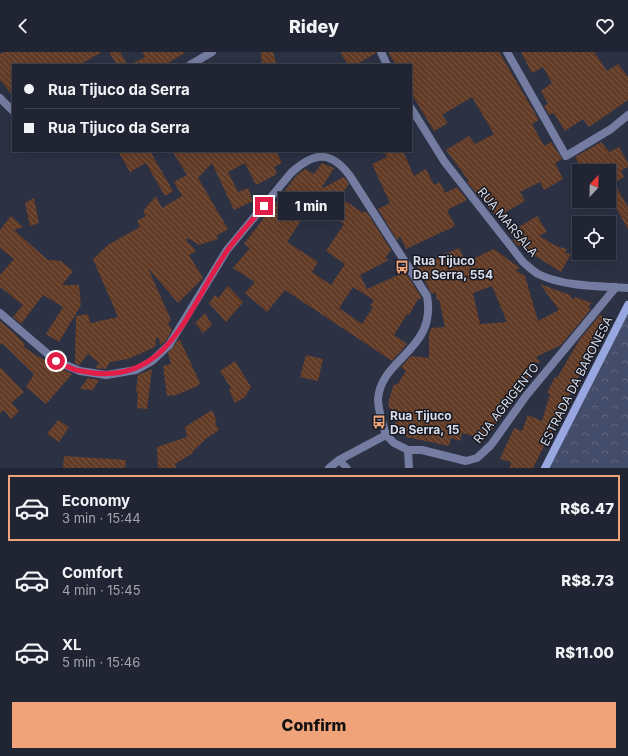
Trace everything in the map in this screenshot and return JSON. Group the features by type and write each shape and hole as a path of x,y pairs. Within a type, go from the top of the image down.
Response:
{"main road":[{"name":"ESTRADA DA BARONESA","path":"545,468 628,305"}],"street":[{"path":"192,64 212,52"},
{"path":"381,52 387,64"},
{"path":"507,52 566,156 611,129 628,115"},
{"path":"0,98 12,110"},
{"name":"RUA MARSALA","path":"412,110 444,161 523,262 538,273 555,280 574,284 628,288"},
{"path":"0,313 56,361 80,371 106,375 136,370 152,361 169,345 227,250 291,173 302,163 314,157 322,156 335,160 350,176 424,288 429,306 425,329 418,342 388,374 383,383 378,399 380,415 386,435 339,460 329,468"},
{"name":"RUA AGRIGENTO","path":"386,435 394,443 408,450 422,450 466,461 475,459 481,455 526,396 616,287"},
{"path":"408,450 409,468"}],"lane":[{"path":"339,460 347,468"}],"green space":[{"path":"628,314 628,468 549,468 626,317"}],"building":[{"path":"4,52 102,52 81,64 12,64 12,95 0,80 0,54"},
{"path":"109,52 120,52 127,64 116,64"},
{"path":"142,52 186,52 167,64 131,64 145,57"},
{"path":"261,52 273,52 277,64 262,64"},
{"path":"340,52 376,52 358,64 347,64"},
{"path":"388,52 499,52 539,120 532,124 544,146 551,142 562,159 555,163 563,179 544,190 540,182 520,192 525,201 497,217 467,182 469,181 446,150 469,136 475,144 494,134 472,97 442,115 448,123 434,131 412,95 412,64 395,64"},
{"path":"521,52 594,52 607,71 618,64 628,77 628,100 589,127 583,119 565,131 555,115 553,113 549,115 544,106 548,104 541,91 552,83 543,67 532,73"},
{"path":"601,142 609,152 619,147 628,163 628,167 621,171 624,177 616,182 616,164 579,164 575,157"},
{"path":"119,152 151,152 173,191 165,196 146,163 130,172"},
{"path":"173,152 276,152 282,163 274,167 277,174 256,185 245,163 228,172 238,192 248,188 253,201 234,210 212,163 198,178 228,229 216,236 218,239 199,245 188,238 186,240 196,251 189,255 203,278 178,303 148,268 171,320 168,323 172,330 165,342 160,345 159,338 156,338 155,347 128,359 110,362 106,369 95,368 99,363 88,354 79,365 75,363 76,316 88,314 90,323 118,317 93,259 108,245 140,227 137,221 146,216 143,211 156,196 162,208 182,196 174,182 187,175"},
{"path":"384,152 403,152 414,176 426,169 434,185 440,182 445,193 457,187 467,200 447,210 455,226 406,249 400,236 397,240 378,209 390,203 372,164 387,157"},
{"path":"322,163 334,168 321,189 344,177 349,184 340,197 363,213 364,211 368,214 391,250 385,258 389,260 360,275 367,289 405,272 422,298 418,299 409,315 407,314 394,335 407,344 392,361 285,290 267,312 245,293 255,282 233,268 250,248 244,244 296,176 305,169 314,174","holes":["310,207 326,217 328,214 344,224 326,251 345,264 331,285 312,272 318,262 287,242","353,287 374,300 370,306 373,307 362,324 339,308"]},
{"path":"616,186 628,207 628,229 616,208"},
{"path":"34,198 39,223 30,226 25,203"},
{"path":"11,216 23,227 14,230 48,260 61,261 73,271 62,285 79,285 81,305 59,342 46,334 63,307 43,295 21,324 13,317 23,305 0,287 0,275 14,259 0,248 0,230"},
{"path":"537,216 547,232 539,236 556,246 567,249 565,253 571,254 561,272 516,244 513,240 515,239 509,233"},
{"path":"459,248 466,262 494,249 520,268 515,270 525,276 538,321 559,310 540,284 570,295 573,300 575,297 592,303 588,307 591,309 561,345 536,357 541,363 530,362 528,381 485,439 462,433 460,441 451,438 449,446 406,437 407,432 398,430 394,420 396,413 391,412 388,403 394,384 397,385 406,371 401,367 411,356 429,358 429,335 431,328 445,327 439,299 437,300 435,292 432,294 417,267","holes":["492,286 507,322 480,324 473,293"]},
{"path":"228,286 243,302 226,322 209,303 215,295 218,298"},
{"path":"205,313 212,325 203,333 195,323"},
{"path":"600,315 608,319 533,468 510,468 511,462 500,459 514,428 522,431 528,415 542,421 550,394 547,393 555,377 557,378 580,339"},
{"path":"0,321 25,344 23,346 35,355 72,374 46,404 26,387 34,374 2,343 0,345"},
{"path":"178,340 180,340 200,383 198,386 176,395 167,396 163,366 171,364 168,353"},
{"path":"306,355 323,359 318,381 300,377"},
{"path":"235,361 251,387 245,397 235,403 229,390 231,388 220,371"},
{"path":"0,367 24,392 11,403 19,411 11,419 4,410 0,413"},
{"path":"152,369 147,409 137,408 138,393 136,392 138,375"},
{"path":"88,378 99,380 93,390 80,389"},
{"path":"212,410 217,422 215,423 219,430 207,438 193,451 193,453 175,464 176,468 158,468 157,447 187,437 185,427"},
{"path":"58,420 69,427 59,442 47,434"},
{"path":"64,456 126,460 125,468 63,468"}],"place":[{"name":"Rua Tijuco Da Serra, 554","path":"402,267"},
{"name":"Rua Tijuco Da Serra, 15","path":"379,422"}],"route":[{"path":"56,361 80,371 106,375 136,370 152,361 169,345 227,250 264,206"}]}
